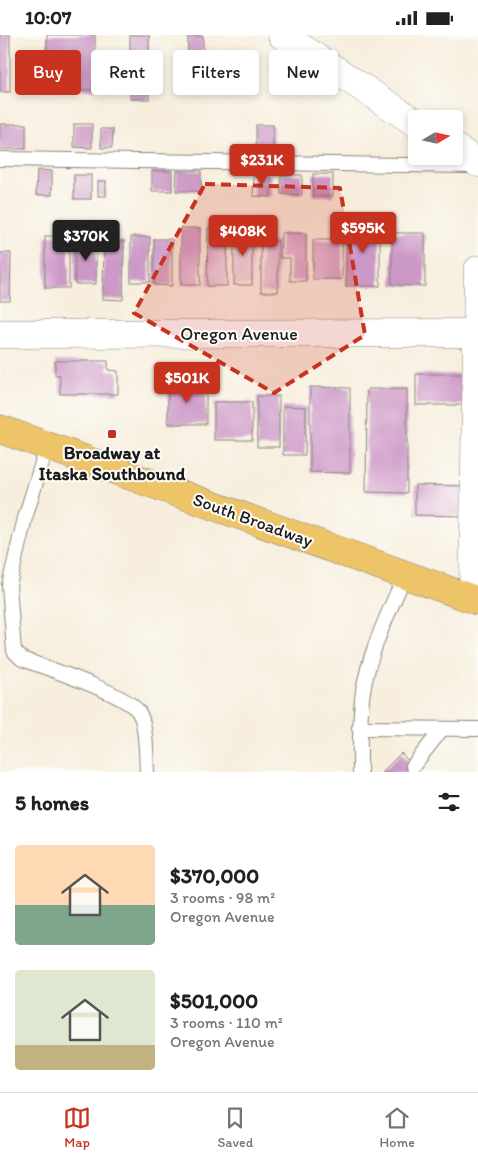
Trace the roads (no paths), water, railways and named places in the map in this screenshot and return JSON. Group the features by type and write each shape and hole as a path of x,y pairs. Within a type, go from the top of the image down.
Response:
{"main road":[{"name":"South Broadway","path":"0,429 475,600"}],"street":[{"path":"282,35 408,118"},
{"path":"463,153 478,164"},
{"path":"475,600 478,271"},
{"name":"Oregon Avenue","path":"0,334 477,333"}],"lane":[{"path":"0,159 478,164"},
{"path":"47,446 4,588 14,651 22,659 120,696 139,712 145,737 146,772"},
{"path":"360,772 359,728 363,690 378,638 405,575"},
{"path":"359,728 478,729"},
{"path":"413,766 442,729"}],"place":[{"name":"Broadway at Itaska Southbound","path":"112,434"}]}
